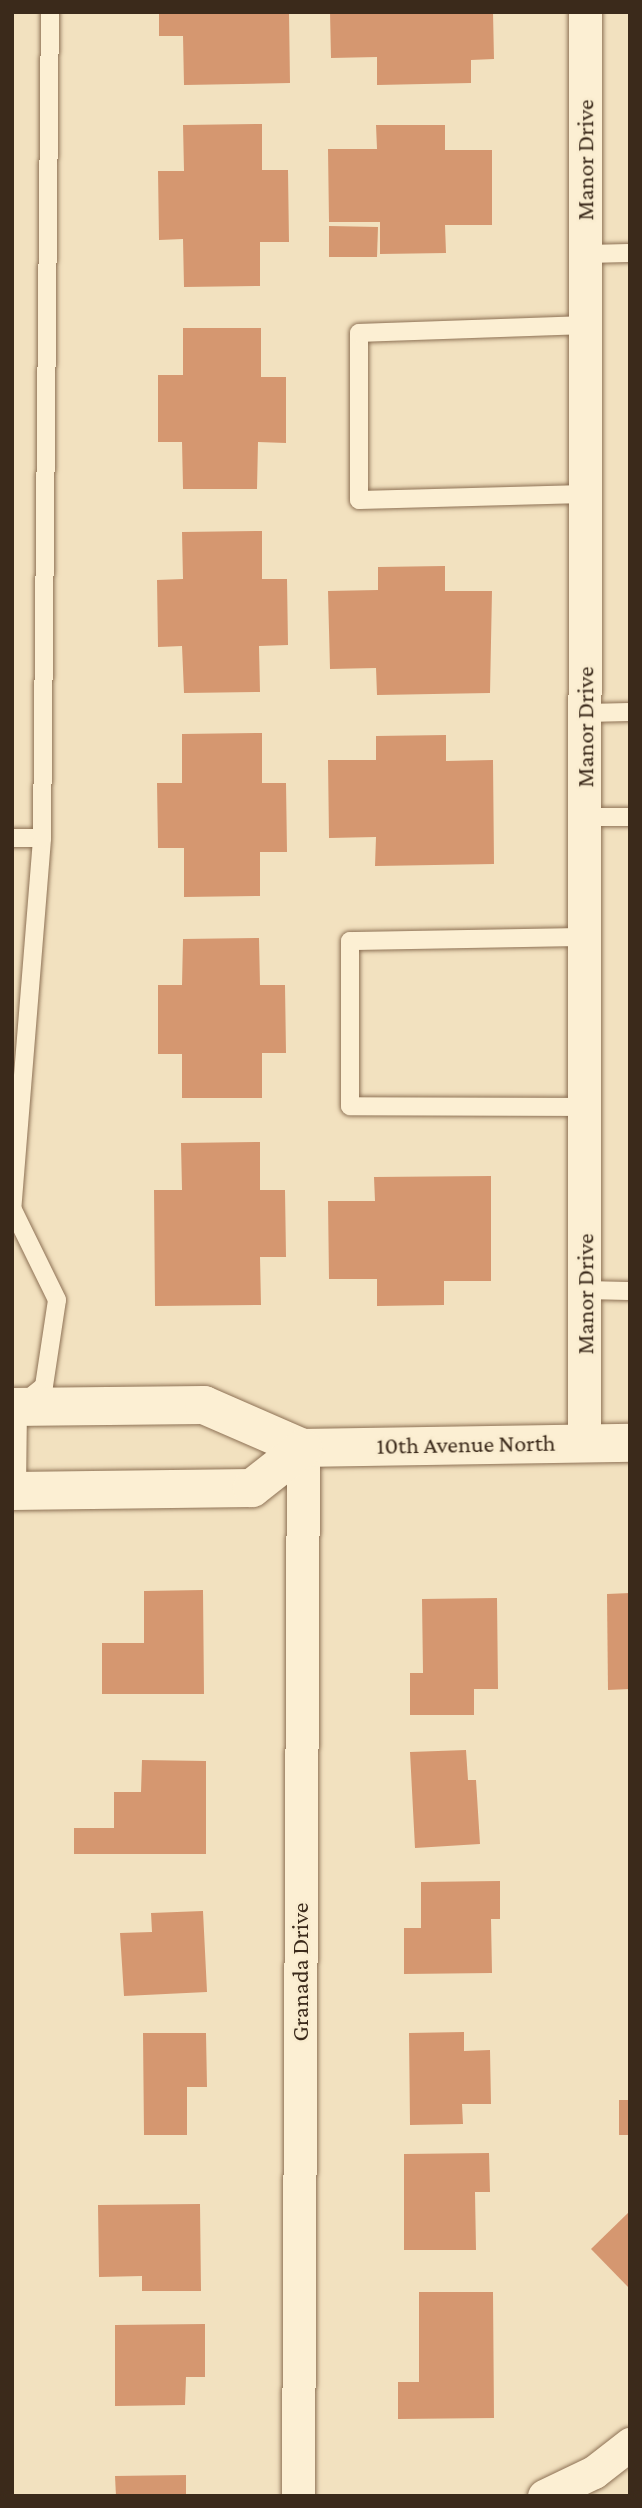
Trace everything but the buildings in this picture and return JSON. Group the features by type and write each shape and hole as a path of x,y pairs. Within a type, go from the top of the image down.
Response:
{"street":[{"name":"Manor Drive","path":"584,1442 585,12"},
{"name":"10th Avenue North","path":"14,1406 204,1405 303,1448 630,1443"},
{"path":"14,1491 252,1488 303,1448"},
{"name":"Granada Drive","path":"298,2496 303,1448"},
{"path":"544,2496 594,2472 630,2444"}],"lane":[{"path":"14,1491 14,1406 44,1386 57,1300 12,1211 42,838 50,12"},
{"path":"585,254 630,253"},
{"path":"585,326 359,333 359,500 585,494"},
{"path":"585,713 630,712"},
{"path":"585,817 630,817"},
{"path":"12,838 42,838"},
{"path":"585,937 350,941 350,1106 585,1107"},
{"path":"584,1290 630,1291"}]}
